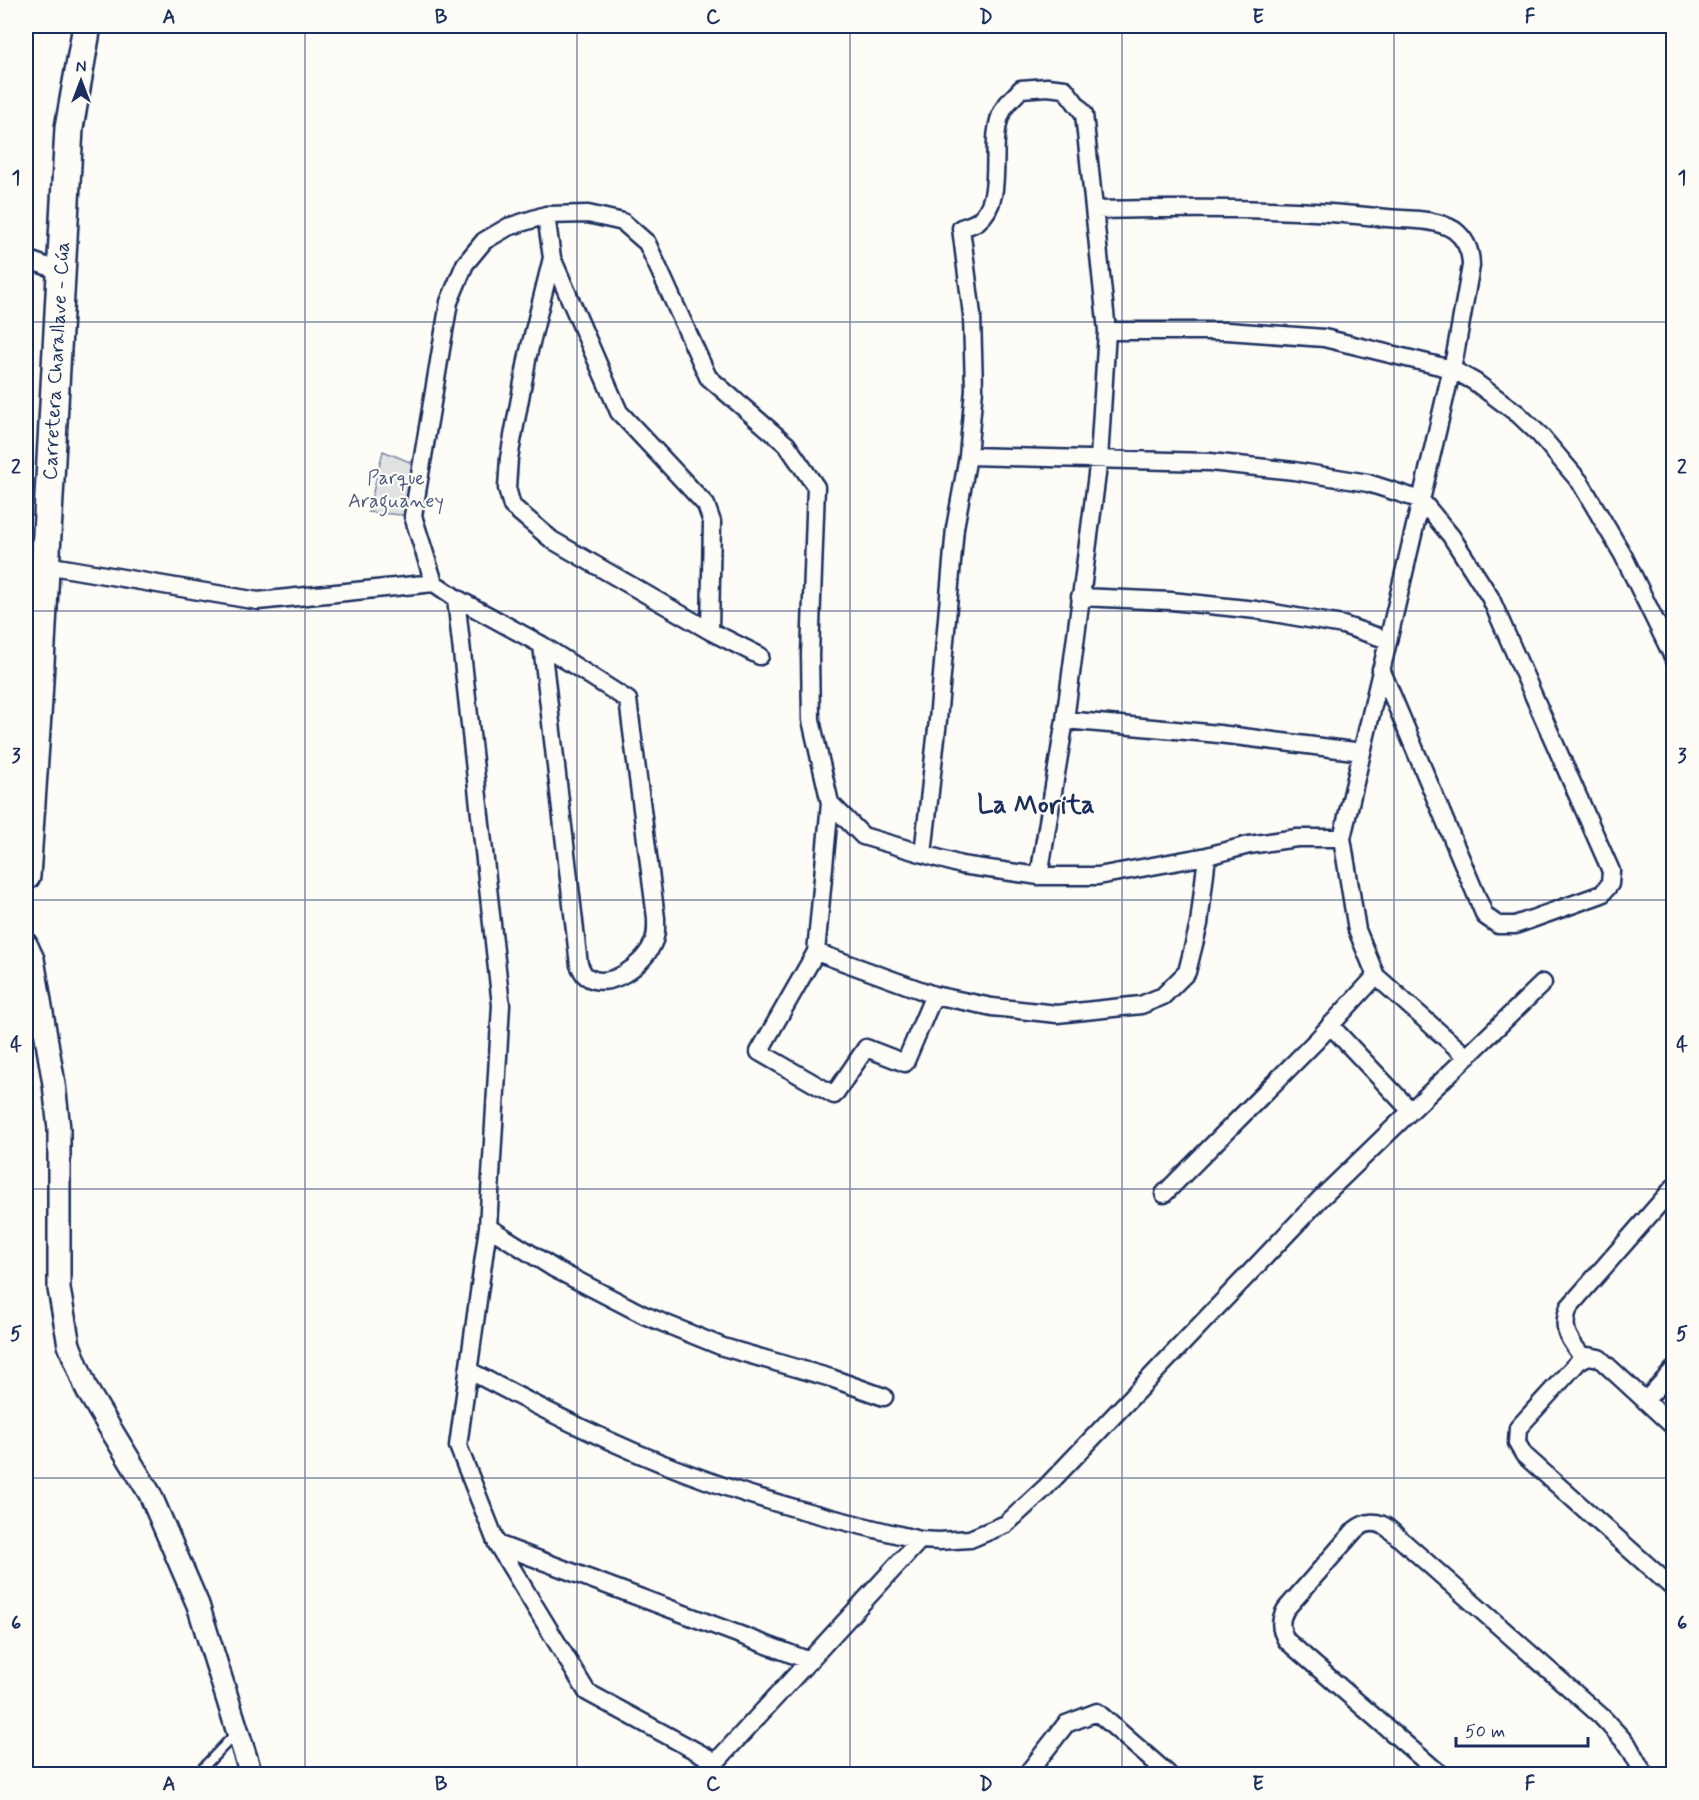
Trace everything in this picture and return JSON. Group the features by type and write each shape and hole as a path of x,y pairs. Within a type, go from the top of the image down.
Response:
{"highway":[{"name":"Carretera Charallave - Cúa","path":"26,876 32,697 46,565 69,128 87,26"}],"street":[{"path":"923,854 938,720 955,528 968,456 974,389 972,315 961,228 978,221 991,206 994,189 996,128 1003,109 1022,89 1047,87 1065,89 1084,114 1107,331 1099,459 1065,720 1039,876"},
{"path":"1095,210 1192,208 1325,211 1431,222 1455,231 1466,243 1471,266 1452,369 1342,838 1357,930 1376,976 1467,1057"},
{"path":"542,645 579,965 585,976 608,980 632,970 645,957 656,935 656,918 628,700 542,645 456,598 434,583 413,516 449,302 465,264 484,241 508,227 546,215 588,214 623,222 647,243 708,377 787,445 816,487 810,654 811,720 830,803 816,952 759,1052 834,1095 866,1048 905,1063 934,995"},
{"path":"546,215 552,258 619,412 706,504 712,522 710,631"},
{"path":"552,258 528,355 509,458 507,488 512,506 552,540 710,631 760,656"},
{"path":"26,259 63,272"},
{"path":"1107,331 1227,330 1324,338 1452,369 1490,392 1518,414 1540,435 1573,474 1623,555 1674,659"},
{"path":"968,456 1210,462 1294,471 1368,483 1421,500 1451,536 1490,597 1611,871 1610,884 1602,894 1515,925 1498,925 1485,916 1381,669"},
{"path":"46,565 258,601 434,583"},
{"path":"1080,597 1171,601 1256,610 1343,625 1388,640"},
{"path":"456,598 501,1005 488,1227 458,1446 497,1545 587,1692 716,1762 920,1539"},
{"path":"1065,720 1219,734 1362,752"},
{"path":"830,803 863,836 961,866 1039,876 1098,876 1207,856 1249,845 1297,838 1342,838"},
{"path":"816,952 934,995 992,1007 1057,1014 1141,1005 1163,996 1188,972 1199,924 1207,856"},
{"path":"26,944 33,959 54,1084 58,1128 58,1289 69,1345 87,1390 150,1494 198,1605 251,1774"},
{"path":"1164,1194 1376,976"},
{"path":"468,1370 575,1426 687,1473 802,1511 920,1539 939,1541 970,1539 1006,1524 1045,1488 1320,1199 1543,984"},
{"path":"1330,1025 1411,1111"},
{"path":"1583,1358 1568,1337 1565,1320 1569,1307 1674,1187"},
{"path":"488,1227 555,1269 644,1315 723,1347 831,1378 885,1397"},
{"path":"1674,1427 1599,1358 1588,1356 1583,1358 1522,1421 1516,1435 1519,1450 1674,1589"},
{"path":"1646,1401 1674,1369"},
{"path":"1440,1774 1287,1641 1283,1634 1281,1621 1286,1609 1355,1530 1368,1523 1383,1525 1389,1529 1601,1716 1628,1745 1644,1774"},
{"path":"497,1545 810,1660"},
{"path":"1027,1774 1066,1724 1097,1712 1168,1774"}],"lane":[{"path":"197,1774 237,1732"}],"green space":[{"name":"Parque Araguaney","path":"383,451 422,467 413,516 368,512"}],"district":[{"name":"La Morita","path":"1036,806"}]}
